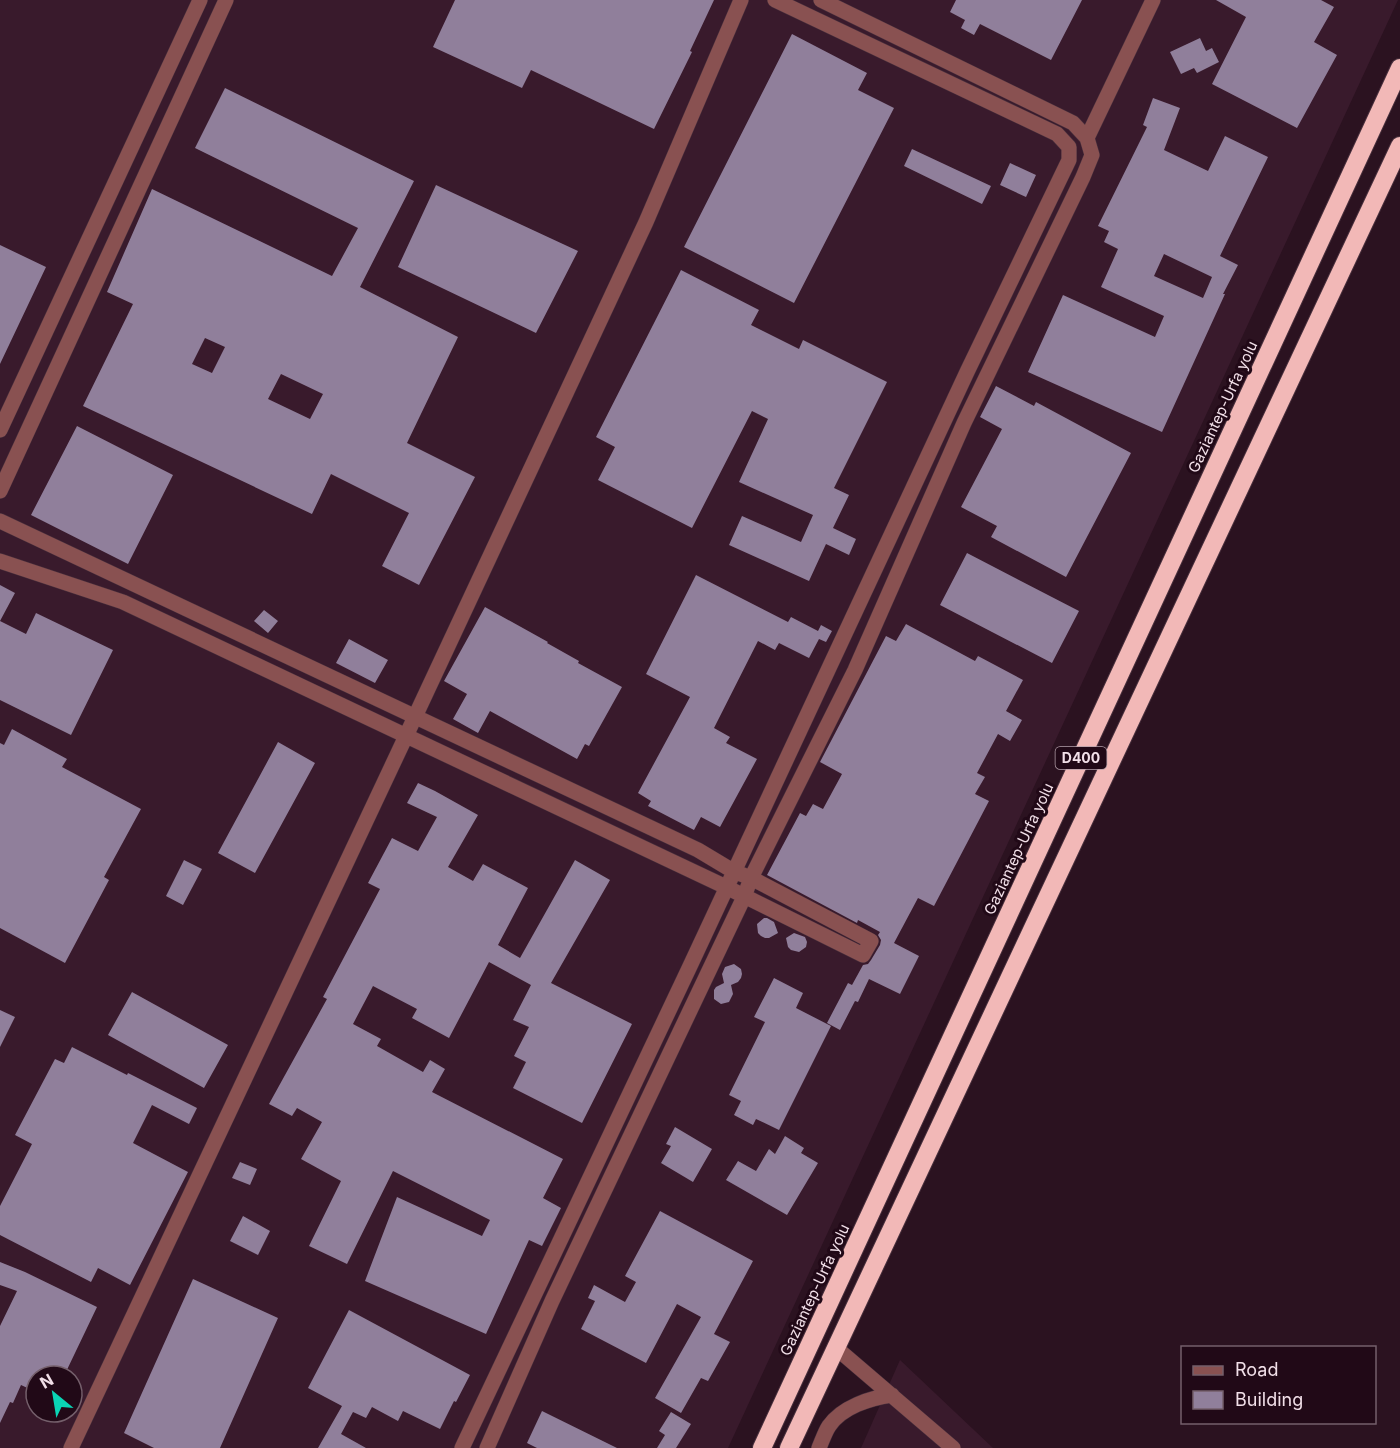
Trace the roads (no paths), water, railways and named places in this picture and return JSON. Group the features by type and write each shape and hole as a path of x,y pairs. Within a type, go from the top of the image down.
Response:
{"highway":[{"name":"Gaziantep-Urfa yolu","path":"762,1448 1400,68"},
{"name":"D400","path":"789,1448 1400,146"}],"street":[{"path":"0,430 200,0"},
{"path":"0,491 226,0"},
{"path":"71,1448 646,222 741,0"},
{"path":"462,1448 967,372 1069,160 1069,147 1057,134 775,0"},
{"path":"487,1448 552,1301 751,878 855,670 964,423 1092,154 1087,138 1073,123 821,0"},
{"path":"1087,138 1154,0"},
{"path":"0,521 698,850 733,871 751,878 871,941 862,955 726,887 123,602 0,561"},
{"path":"836,1347 953,1448"},
{"path":"819,1448 829,1426 846,1410 877,1397 892,1395"}]}
